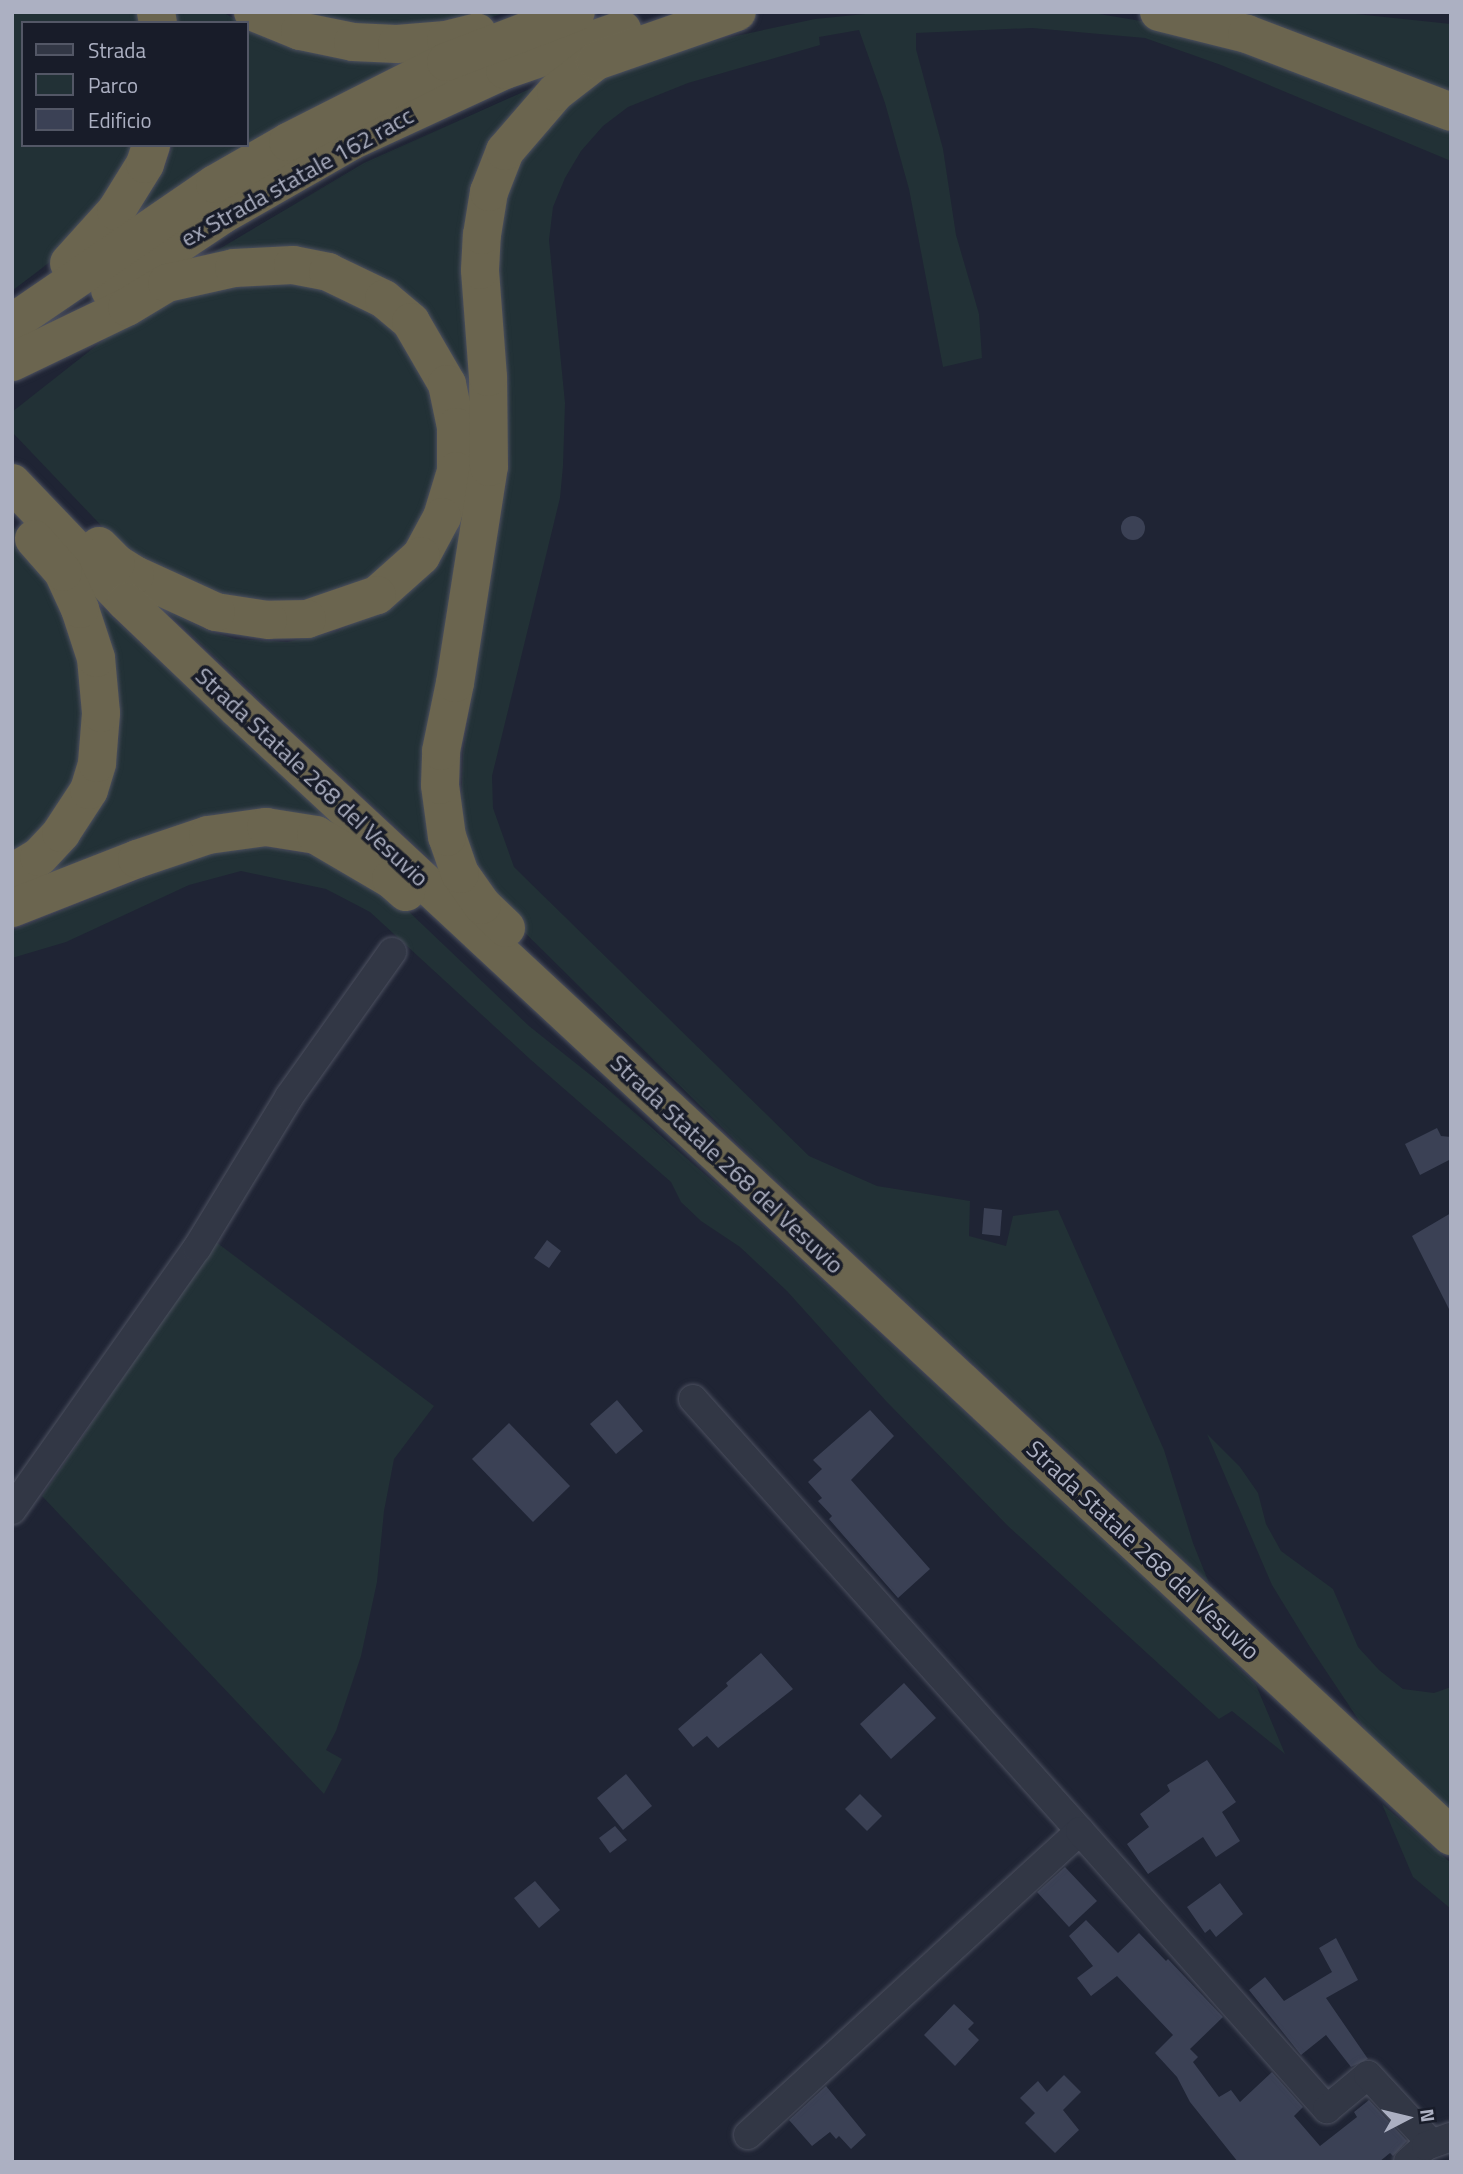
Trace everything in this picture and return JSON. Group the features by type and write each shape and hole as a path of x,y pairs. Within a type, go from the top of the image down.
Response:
{"highway":[{"path":"253,12 300,31 353,42 397,44 446,40 539,12"},
{"name":"ex Strada statale 162 racc","path":"12,320 204,191 288,142 446,62 576,12"},
{"name":"ex Strada statale 162 racc","path":"12,362 161,255 232,209 351,141 505,70 572,46 686,12"},
{"path":"658,1100 593,1019 482,905 460,874 442,813 441,751 464,628 489,467 488,377 481,247 489,192 505,151 556,92 596,61 737,12"},
{"path":"1159,12 1247,34 1451,112"},
{"path":"12,320 87,246 116,211 145,164 150,147"},
{"path":"12,362 127,307 167,283 234,268 293,265 328,272 384,299 411,322 447,384 456,427 456,471 442,517 421,556 377,595 307,620 268,620 216,612 135,575 116,563 36,479 12,463"},
{"name":"Strada Statale 268 del Vesuvio","path":"12,482 126,601 219,691 1451,1836"},
{"path":"12,493 33,537 63,572 80,609 96,658 101,713 97,763 89,790 76,812 46,849 12,873"},
{"path":"12,908 137,859 208,835 266,827 316,835 391,879 516,987 600,1046"}],"street":[{"path":"12,1510 197,1248 289,1097 392,952"},
{"path":"693,1399 1327,2109 1368,2076 1441,2140 1408,2162"},
{"path":"748,2135 1080,1831"}],"green space":[{"path":"12,12 142,12 144,21 21,21 21,147 140,147 72,245 12,291"},
{"path":"171,12 223,12 238,21 173,21"},
{"path":"296,12 506,12 487,19 388,30"},
{"path":"885,12 1087,12 1147,22 1204,37 1451,129 1451,161 1221,65 1145,38 1032,28 916,33 916,49 943,149 956,235 979,314 982,358 943,367 909,189 885,103 859,30 819,37 820,45 688,83 628,107 603,126 581,151 565,178 553,207 549,240 565,403 560,498 492,776 493,808 514,867 809,1156 877,1186 970,1201 969,1236 1006,1246 1013,1216 1058,1210 1164,1450 1193,1543 1209,1583 761,1166 510,918 469,860 461,810 463,753 509,465 496,242 504,193 525,151 559,112 609,73 670,50 815,19"},
{"path":"1215,12 1337,12 1451,24 1451,99"},
{"path":"248,26 417,58 137,214 164,170 172,147 248,147"},
{"path":"543,83 508,123 476,384 439,863 433,862 164,609 211,632 236,639 287,642 338,631 384,607 451,526 427,315 204,258 364,163"},
{"path":"307,279 392,323 439,406 439,479 409,544 354,590 261,608 135,561 12,432 12,412 139,312 182,293"},
{"path":"12,525 38,555 81,643 89,715 72,795 12,862"},
{"path":"101,608 342,832 108,862 36,876 111,772 119,738 119,701 97,611"},
{"path":"266,847 328,858 383,887 529,1026 603,1085 732,1198 1138,1572 1256,1685 1285,1754 1232,1711 1219,1719 1008,1526 886,1401 787,1291 740,1247 701,1221 681,1202 671,1182 531,1060 370,912 326,889 241,871 189,885 66,942 12,958 12,931 190,859 232,848"},
{"path":"216,1242 434,1406 394,1459 384,1511 377,1582 361,1656 336,1731 326,1750 342,1759 324,1794 42,1496"},
{"path":"1207,1434 1240,1467 1258,1493 1266,1524 1281,1551 1333,1589 1358,1647 1379,1670 1403,1689 1434,1693 1451,1687 1451,1813 1372,1740 1310,1647 1272,1585"},
{"path":"1382,1804 1451,1863 1451,1909 1413,1877"}],"building":[{"path":"1133,516 1144,523 1145,528 1138,539 1133,540 1122,533 1121,528 1128,517"},
{"path":"1437,1128 1441,1136 1451,1137 1451,1159 1420,1175 1405,1144"},
{"path":"984,1208 1002,1210 1000,1236 982,1234"},
{"path":"1451,1213 1451,1313 1412,1236"},
{"path":"547,1240 561,1251 549,1268 534,1258"},
{"path":"617,1400 643,1431 616,1454 590,1424"},
{"path":"870,1410 894,1436 851,1480 930,1569 898,1598 829,1519 832,1516 818,1501 822,1498 808,1482 822,1469 813,1460"},
{"path":"509,1423 570,1486 533,1522 472,1459"},
{"path":"761,1653 793,1689 718,1748 707,1736 693,1747 678,1729"},
{"path":"904,1683 936,1718 891,1759 860,1724"},
{"path":"1207,1760 1236,1802 1222,1812 1240,1841 1216,1857 1203,1837 1148,1874 1127,1844 1149,1827 1140,1814 1170,1791 1167,1785"},
{"path":"626,1774 652,1806 623,1830 597,1798"},
{"path":"860,1794 882,1816 867,1831 845,1809"},
{"path":"615,1826 627,1840 610,1853 599,1838"},
{"path":"1065,1867 1097,1901 1069,1927 1037,1892"},
{"path":"535,1881 560,1910 539,1928 514,1898"},
{"path":"1220,1883 1243,1914 1216,1937 1210,1929 1205,1933 1187,1907"},
{"path":"1086,1920 1118,1953 1139,1933 1166,1961 1168,1959 1223,2017 1190,2049 1198,2057 1193,2062 1219,2097 1231,2090 1240,2102 1272,2072 1303,2107 1294,2116 1320,2146 1357,2117 1354,2112 1369,2100 1407,2141 1393,2156 1390,2153 1379,2162 1238,2162 1190,2102 1177,2077 1155,2053 1173,2035 1117,1976 1091,1996 1077,1978 1093,1966 1069,1936"},
{"path":"1336,1938 1358,1980 1326,1998 1368,2059 1351,2067 1326,2035 1301,2055 1249,1990 1265,1977 1284,2001 1332,1972 1319,1948"},
{"path":"954,2004 974,2023 968,2029 979,2040 955,2066 924,2035"},
{"path":"1064,2075 1081,2092 1063,2110 1079,2130 1055,2153 1025,2123 1035,2113 1020,2098 1038,2081 1047,2092"},
{"path":"826,2086 866,2135 851,2149 839,2136 836,2139 830,2132 812,2146 789,2120"}]}
